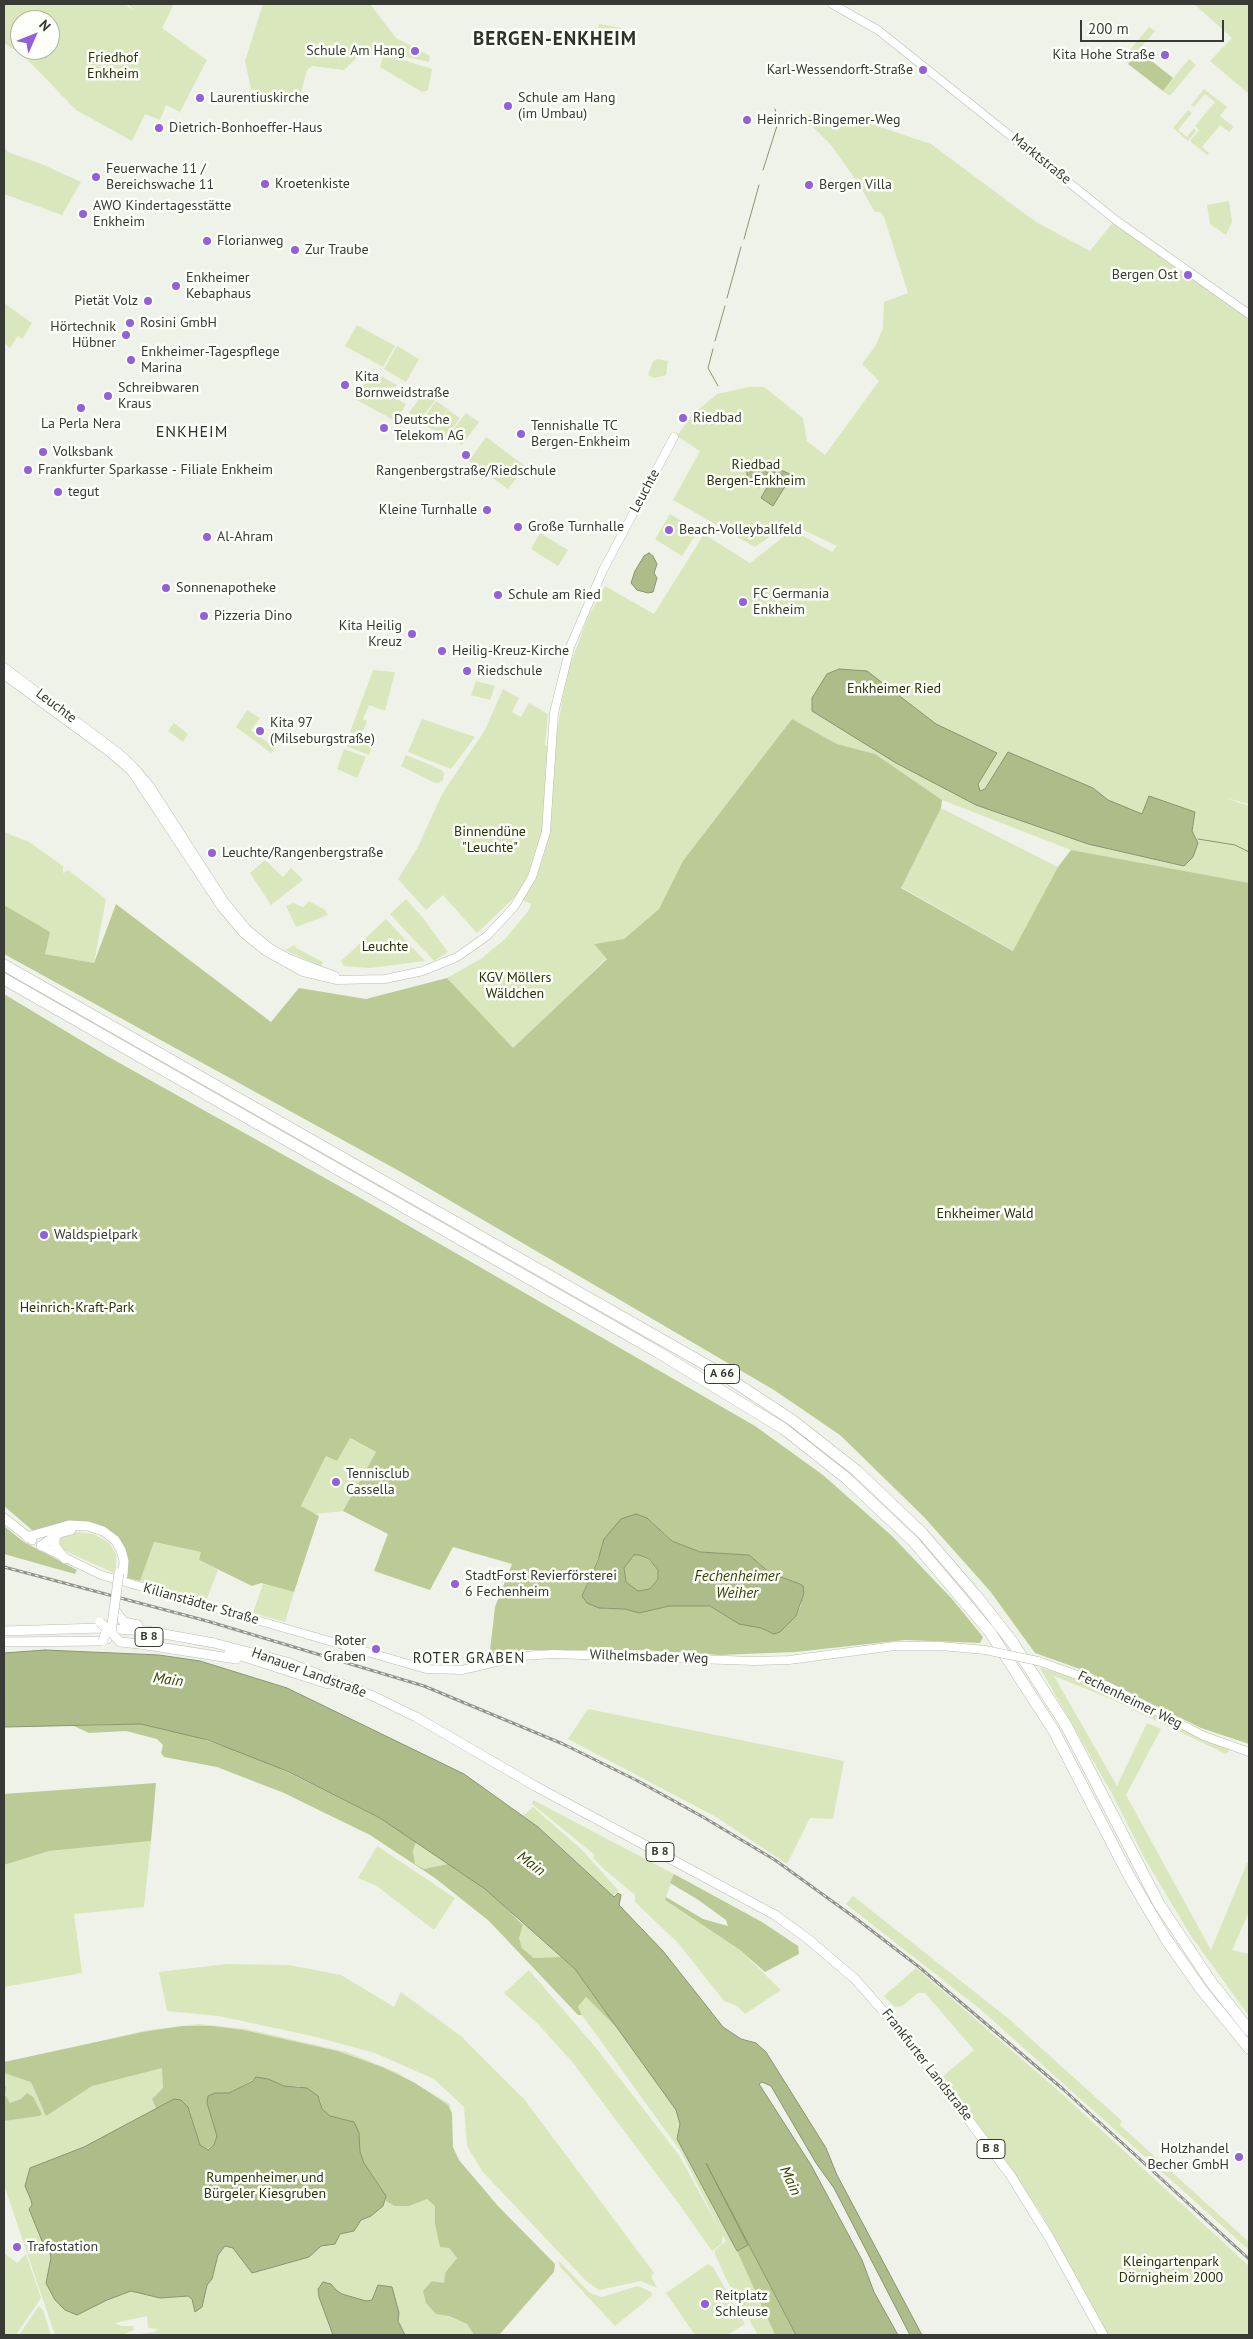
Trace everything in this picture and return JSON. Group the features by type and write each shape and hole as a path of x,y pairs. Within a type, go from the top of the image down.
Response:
{"highway":[{"name":"A 66","path":"4,965 722,1374 792,1420 856,1471 933,1545 1013,1643 1066,1725 1160,1904 1211,1982 1249,2030"},
{"name":"A 66","path":"4,979 687,1368 784,1429 846,1478 925,1554 1001,1648 1059,1740 1129,1876 1166,1939 1212,2003 1249,2048"}],"main road":[{"name":"Kilianstädter Straße","path":"4,1518 41,1546"},
{"path":"5,1640 103,1641 112,1633 123,1554 115,1540 106,1533 80,1525 53,1533 27,1537"},
{"path":"41,1546 53,1533"},
{"path":"53,1533 56,1546 65,1559"},
{"path":"4,1625 100,1622 115,1612"},
{"path":"115,1612 126,1623 197,1633 250,1646 287,1662"},
{"path":"100,1622 107,1629 103,1641"},
{"name":"Hanauer Landstraße","path":"4,1631 100,1628 147,1631 214,1642 287,1662 373,1696 456,1739 535,1786 764,1909 808,1939 854,1982"},
{"name":"Hanauer Landstraße","path":"5,1640 102,1633 151,1637 220,1650 276,1666 342,1690 391,1711 461,1749 530,1790 755,1910 801,1940 854,1982"},
{"path":"112,1633 117,1640 122,1642 194,1651 276,1666"},
{"name":"Frankfurter Landstraße","path":"854,1982 903,2042 1006,2179 1044,2240 1097,2335"},
{"name":"Frankfurter Landstraße","path":"854,1982 906,2036 1011,2176 1053,2243 1103,2335"}],"street":[{"name":"Marktstraße","path":"832,4 878,30 1117,221 1249,314"},
{"name":"Leuchte","path":"4,675 131,771 229,918 251,940 274,954 304,966 349,980 397,978 423,971 457,957 495,928 514,907 526,888 539,859 546,832 554,713 570,647 603,570 674,437"},
{"name":"Leuchte","path":"4,668 114,749 134,767 150,786 228,907 247,929 274,954"},
{"name":"Kilianstädter Straße","path":"41,1546 65,1559 108,1577 410,1666"},
{"name":"Fechenheimer Weg","path":"889,1647 940,1646 985,1650 1038,1661 1108,1686 1204,1736 1249,1752"},
{"name":"Wilhelmsbader Weg","path":"410,1666 433,1670 462,1670 522,1656 553,1654 771,1661 889,1647"}],"green space":[{"name":"Friedhof Enkheim","path":"4,4 125,4 134,11 128,4 174,4 162,28 207,60 180,112 166,105 160,120 145,114 132,141 76,110 28,60 60,60 60,10 10,10 10,47 4,43"},
{"path":"263,4 370,4 396,38 430,56 429,62 375,50 361,53 344,70 312,66 307,70 298,104 251,89 245,61"},
{"path":"1194,4 1249,4 1249,94 1210,61 1232,38"},
{"path":"599,24 621,28 619,42 596,41"},
{"path":"1149,27 1155,31 1128,63 1123,58"},
{"path":"1139,51 1173,78 1163,91 1128,64"},
{"path":"383,56 397,58 432,69 428,90 422,92 380,67"},
{"path":"1189,59 1196,65 1170,96 1163,91"},
{"path":"1204,89 1227,107 1220,116 1234,127 1229,132 1220,125 1202,147 1209,153 1207,155 1190,141 1199,130 1195,126 1215,102 1205,94 1194,107 1191,105"},
{"path":"1188,110 1192,113 1178,130 1187,137 1194,128 1196,131 1188,141 1173,128"},
{"path":"803,113 826,121 850,117 931,144 1036,222 1090,251 1114,221 1249,314 1249,804 1226,798 1249,806 1249,903 1102,856 1071,850 942,800 871,753 837,744 792,719 669,891 659,909 624,939 594,944 607,958 513,1049 447,978 482,958 505,939 529,910 531,904 515,897 477,933 443,895 426,910 398,879 418,847 442,794 485,730 503,689 519,698 512,712 521,717 529,703 548,714 545,745 554,749 567,673 588,617 605,586 654,614 704,534 750,563 792,530 832,552 837,546 789,523 755,547 673,500 700,451 677,436 692,415 717,394 749,387 764,387 803,418 807,441 825,455 879,381 862,364 876,345 883,328 884,302 908,293 884,217 880,212 875,212 858,183 831,145 801,115"},
{"path":"4,147 8,152 44,165 81,182 62,215 4,194"},
{"path":"1229,201 1232,222 1226,235 1210,224 1207,205"},
{"path":"4,303 32,323 22,339 18,336 10,348 4,343"},
{"path":"357,325 395,346 383,367 345,346"},
{"path":"397,346 419,359 406,382 384,369"},
{"path":"658,359 668,361 666,375 655,378 648,375 653,361"},
{"path":"372,371 397,385 390,395 406,404 397,422 355,399"},
{"path":"424,392 435,400 420,421 409,413"},
{"path":"436,401 448,409 433,430 421,422"},
{"path":"448,410 460,418 445,439 433,431"},
{"path":"466,413 479,422 462,445 449,435"},
{"path":"486,437 525,466 508,489 469,461"},
{"name":"Riedbad Bergen-Enkheim","path":"670,514 698,531 682,556 655,539"},
{"path":"540,533 568,550 558,566 531,549"},
{"path":"373,670 395,672 385,711 369,705 363,719 367,721 361,736 350,732"},
{"path":"476,681 495,686 490,700 471,695"},
{"path":"247,710 260,718 251,730 275,748 271,753 236,727"},
{"path":"422,719 475,737 451,769 408,752"},
{"name":"Enkheimer Wald","path":"792,719 837,744 875,754 942,800 941,808 901,888 1013,951 1058,867 1071,850 1249,883 1249,1744 1201,1728 1088,1672 1035,1653 990,1591 924,1517 840,1435 774,1390 401,1172 4,954 4,905 50,932 45,954 94,963 116,904 271,1022 299,988 366,999 447,978 513,1048 607,959 594,944 624,939 659,909 683,861"},
{"path":"174,723 188,734 183,742 168,731"},
{"path":"350,736 373,745 369,755 346,746"},
{"path":"344,749 366,757 357,778 337,769"},
{"path":"406,755 442,770 444,774 443,780 435,783 401,766"},
{"path":"941,808 1058,867 1014,951 901,887"},
{"path":"4,832 29,842 63,866 63,873 68,870 106,899 94,963 45,954 49,932 4,905"},
{"path":"265,860 283,877 291,868 303,880 271,905 250,873"},
{"path":"406,899 423,918 448,952 434,961 390,914"},
{"path":"309,901 325,910 328,915 296,927 286,906 293,903 303,907"},
{"name":"Leuchte","path":"386,919 425,961 370,968 344,966 341,961"},
{"path":"295,945 296,948 323,962 321,967 285,950"},
{"name":"Heinrich-Kraft-Park","path":"4,994 107,1056 357,1196 755,1426 823,1475 892,1536 953,1600 983,1637 980,1643 905,1640 795,1652 720,1655 642,1650 524,1650 489,1659 495,1607 512,1564 453,1547 430,1590 374,1571 388,1534 343,1511 376,1452 350,1438 337,1461 326,1456 301,1506 319,1516 294,1592 261,1583 252,1586 199,1560 201,1552 154,1542 140,1581 127,1578 128,1557 118,1539 65,1522 37,1531 32,1530 4,1506","holes":["647,1518 672,1541 700,1552 749,1555 770,1573 800,1584 801,1605 796,1616 780,1632 771,1633 761,1628 736,1622 710,1606 669,1606 639,1613 625,1609 605,1609 583,1593 599,1556"]},
{"name":"Tennisclub Cassella","path":"349,1438 376,1452 347,1507 343,1511 315,1514 301,1507 326,1456 337,1461"},
{"path":"4,1526 24,1542 77,1570 75,1574 4,1554"},
{"path":"68,1531 94,1534 109,1543 116,1554 116,1574 61,1549 57,1539"},
{"path":"153,1542 202,1552 199,1560 218,1570 206,1601 140,1581"},
{"path":"634,1555 639,1555 649,1560 658,1570 658,1579 650,1589 638,1591 626,1582 624,1568"},
{"path":"263,1584 294,1592 285,1622 253,1613"},
{"path":"1040,1668 1097,1686 1174,1725 1230,1750 1226,1754 1111,1699 1054,1676 1117,1786 1147,1723 1161,1729 1126,1795 1211,1950 1247,1863 1249,1863 1249,1912 1232,1950 1249,1954 1249,2016 1191,1936 1145,1859 1111,1792"},
{"path":"588,1709 844,1761 833,1819 810,1818 787,1864 716,1817 568,1739"},
{"path":"141,1724 184,1733 259,1758 380,1818 416,1842 413,1851 415,1864 424,1869 448,1864 485,1889 502,1904 523,1925 519,1938 522,1948 534,1958 561,1957 575,1969 619,2030 586,1997 578,2007 582,2015 578,2015 489,1921 435,1878 370,1835 284,1793 217,1767 164,1757 161,1753 163,1745 157,1739 126,1731 89,1733 74,1726"},
{"path":"156,1783 151,1841 49,1851 4,1865 4,1794"},
{"path":"533,1800 674,1874 665,1900 740,1950 781,1990 745,2014 737,2006 724,2001 678,1943 635,1902 635,1895 593,1858 595,1855 532,1804"},
{"path":"533,1807 581,1849 619,1891 613,1896 538,1827 523,1816"},
{"path":"151,1841 144,1907 74,1914 82,1973 4,1987 4,1865 49,1851"},
{"path":"416,1842 448,1864 424,1869 415,1864 413,1851"},
{"path":"377,1846 455,1898 434,1930 377,1886 358,1878"},
{"path":"674,1874 762,1922 798,1946 799,1954 765,1972 740,1950 665,1900 666,1897 703,1919 728,1926 726,1920 697,1899 670,1883"},
{"path":"853,1896 1009,2019 1122,2121 1120,2125 1249,2242 1249,2250 980,2009 846,1904"},
{"path":"519,1919 561,1957 534,1958 522,1948 519,1938 523,1925"},
{"path":"226,1964 289,1965 341,1975 394,2007 401,1992 462,2037 524,2099 654,2273 651,2276 657,2288 641,2281 599,2290 586,2281 482,2171 467,2146 464,2107 434,2079 375,2053 312,2036 219,2016 167,2011 159,1972"},
{"name":"Kleingartenpark Dörnigheim 2000","path":"916,1968 1060,2092 1249,2266 1249,2335 1108,2335 1039,2210 943,2076 974,2050 925,1993 918,1993 902,2006 895,2007 884,1996"},
{"path":"529,1970 597,2049 679,2155 721,2232 681,2152 582,2015 578,2008 586,1997 619,2030 676,2110 680,2124 677,2139 737,2251 775,2335 758,2335 727,2281 715,2254 715,2250 726,2241 723,2235 722,2243 712,2251 573,2063 539,2025 504,1993"},
{"name":"Rumpenheimer und Bürgeler Kiesgruben","path":"198,2024 246,2029 347,2052 396,2072 450,2104 452,2150 449,2248 457,2258 445,2273 444,2283 432,2281 449,2316 467,2324 474,2335 133,2335 154,2332 158,2329 148,2328 147,2316 115,2323 121,2326 133,2326 134,2330 122,2335 55,2335 4,2185 4,2063 148,2030"},
{"path":"183,2026 213,2026 243,2030 337,2051 382,2067 415,2083 448,2105 452,2113 453,2147 459,2160 498,2206 555,2264 554,2272 499,2335 474,2335 467,2324 449,2316 436,2314 426,2303 423,2291 432,2281 444,2283 445,2273 457,2258 449,2248 440,2247 435,2224 435,2206 427,2199 409,2206 395,2206 386,2201 385,2194 364,2163 360,2152 359,2133 352,2121 330,2116 322,2109 320,2099 299,2086 284,2086 258,2077 229,2093 219,2093 207,2104 217,2136 214,2145 206,2149 200,2145 190,2111 181,2100 174,2099 157,2110 152,2099 163,2088 162,2068 92,2086 46,2116 31,2082 4,2073 4,2062 143,2032"},
{"path":"4,2085 6,2087 5,2095 10,2103 21,2099 27,2093 33,2097 42,2114 4,2121"},
{"path":"718,2188 796,2335 775,2335 737,2251 747,2245"},
{"path":"4,2253 17,2263 26,2254 41,2298 16,2335 4,2335"},
{"path":"558,2260 590,2293 602,2297 638,2286 651,2292 652,2296 615,2326 560,2267"},
{"path":"708,2264 713,2267 745,2324 727,2335 695,2335 666,2293"},
{"path":"39,2306 43,2310 51,2335 19,2335"}],"water":[{"path":"763,462 792,475 773,506 761,498 775,473 769,470 759,488 747,480 747,471"},
{"path":"649,553 657,564 654,573 657,578 653,592 648,593 637,590 631,583 635,571 644,556"},
{"path":"839,669 867,671 936,724 997,753 978,784 980,791 985,789 1008,752 1093,788 1108,800 1142,814 1149,796 1195,812 1192,831 1198,843 1193,857 1184,866 1088,844 976,805 896,763 812,711 812,698 827,674"},
{"name":"Fechenheimer Weiher","path":"636,1514 647,1518 672,1541 700,1552 749,1555 770,1573 803,1586 804,1593 796,1616 780,1632 774,1634 761,1628 739,1624 710,1606 669,1606 639,1613 625,1609 599,1608 587,1603 582,1596 598,1560 604,1539 621,1519","holes":["634,1555 649,1559 658,1570 658,1579 650,1589 638,1591 626,1582 624,1568"]},
{"name":"Main","path":"45,1650 159,1655 200,1661 287,1688 464,1774 538,1827 614,1897 618,1893 621,1895 619,1905 663,1951 723,2027 741,2039 756,2043 766,2052 826,2148 837,2175 922,2335 910,2335 834,2188 816,2163 771,2086 762,2082 759,2084 811,2165 862,2260 874,2292 898,2335 796,2335 706,2163 748,2245 737,2251 677,2139 680,2124 676,2110 575,1969 485,1889 380,1818 287,1771 208,1740 141,1724 4,1727 4,1653"},
{"path":"256,2077 268,2079 284,2086 307,2088 318,2096 322,2109 330,2116 354,2122 359,2133 360,2152 364,2163 386,2196 383,2206 371,2216 361,2220 354,2231 340,2234 335,2244 321,2246 309,2257 252,2273 233,2248 225,2246 218,2255 212,2279 207,2285 202,2307 195,2312 192,2299 188,2296 160,2298 131,2291 107,2300 77,2315 65,2310 55,2300 46,2283 51,2258 49,2248 42,2241 29,2209 32,2205 25,2186 30,2168 84,2147 174,2099 181,2100 188,2107 200,2145 208,2150 214,2145 217,2136 207,2103 208,2096 215,2093 229,2093 253,2081"},
{"path":"323,2282 331,2284 342,2294 366,2301 372,2300 378,2285 392,2287 399,2313 398,2321 405,2335 333,2335 319,2297 318,2289"}],"waterway":[{"path":"775,109 776,113"},
{"path":"763,170 777,126"},
{"path":"744,239 759,185"},
{"path":"727,298 741,247"},
{"path":"715,341 725,306"},
{"path":"713,349 708,368 718,386"},
{"path":"1198,839 1235,845 1249,852"}],"railway":[{"path":"4,1567 207,1621 424,1686 563,1744 638,1781 703,1817 775,1860 919,1967 1063,2089 1249,2259"}],"place":[{"name":"Schule Am Hang","path":"415,51"},
{"name":"Kita Hohe Straße","path":"1165,55"},
{"name":"Karl-Wessendorft-Straße","path":"923,70"},
{"name":"Laurentiuskirche","path":"200,98"},
{"name":"Schule am Hang (im Umbau)","path":"508,106"},
{"name":"Heinrich-Bingemer-Weg","path":"747,120"},
{"name":"Dietrich-Bonhoeffer-Haus","path":"159,128"},
{"name":"Feuerwache 11 / Bereichswache 11","path":"96,177"},
{"name":"Kroetenkiste","path":"265,184"},
{"name":"Bergen Villa","path":"809,185"},
{"name":"AWO Kindertagesstätte Enkheim","path":"83,214"},
{"name":"Florianweg","path":"207,241"},
{"name":"Zur Traube","path":"295,250"},
{"name":"Bergen Ost","path":"1188,275"},
{"name":"Enkheimer Kebaphaus","path":"176,286"},
{"name":"Pietät Volz","path":"148,301"},
{"name":"Rosini GmbH","path":"130,323"},
{"name":"Hörtechnik Hübner","path":"126,335"},
{"name":"Enkheimer-Tagespflege Marina","path":"131,360"},
{"name":"Kita Bornweidstraße","path":"345,385"},
{"name":"Schreibwaren Kraus","path":"108,396"},
{"name":"La Perla Nera","path":"81,408"},
{"name":"Riedbad","path":"683,418"},
{"name":"Deutsche Telekom AG","path":"384,428"},
{"name":"Tennishalle TC Bergen-Enkheim","path":"521,434"},
{"name":"Volksbank","path":"43,452"},
{"name":"Rangenbergstraße/Riedschule","path":"466,455"},
{"name":"Frankfurter Sparkasse - Filiale Enkheim","path":"28,470"},
{"name":"tegut","path":"58,492"},
{"name":"Kleine Turnhalle","path":"487,510"},
{"name":"Große Turnhalle","path":"518,527"},
{"name":"Beach-Volleyballfeld","path":"669,530"},
{"name":"Al-Ahram","path":"207,537"},
{"name":"Sonnenapotheke","path":"166,588"},
{"name":"Schule am Ried","path":"498,595"},
{"name":"FC Germania Enkheim","path":"743,602"},
{"name":"Pizzeria Dino","path":"204,616"},
{"name":"Kita Heilig Kreuz","path":"412,634"},
{"name":"Heilig-Kreuz-Kirche","path":"442,651"},
{"name":"Riedschule","path":"467,671"},
{"name":"Kita 97 (Milseburgstraße)","path":"260,731"},
{"name":"Leuchte/Rangenbergstraße","path":"212,853"},
{"name":"Waldspielpark","path":"44,1235"},
{"name":"Tennisclub Cassella","path":"336,1482"},
{"name":"StadtForst Revierförsterei 6 Fechenheim","path":"455,1584"},
{"name":"Roter Graben","path":"376,1649"},
{"name":"Holzhandel Becher GmbH","path":"1239,2157"},
{"name":"Trafostation","path":"17,2247"},
{"name":"Reitplatz Schleuse","path":"705,2304"}],"district":[{"name":"BERGEN-ENKHEIM","path":"555,40"},
{"name":"ENKHEIM","path":"192,432"},
{"name":"ROTER GRABEN","path":"469,1659"}],"park label":[{"name":"Enkheimer Ried","path":"894,689"},
{"name":"Binnendüne \"Leuchte\"","path":"490,840"},
{"name":"KGV Möllers Wäldchen","path":"515,986"}]}
